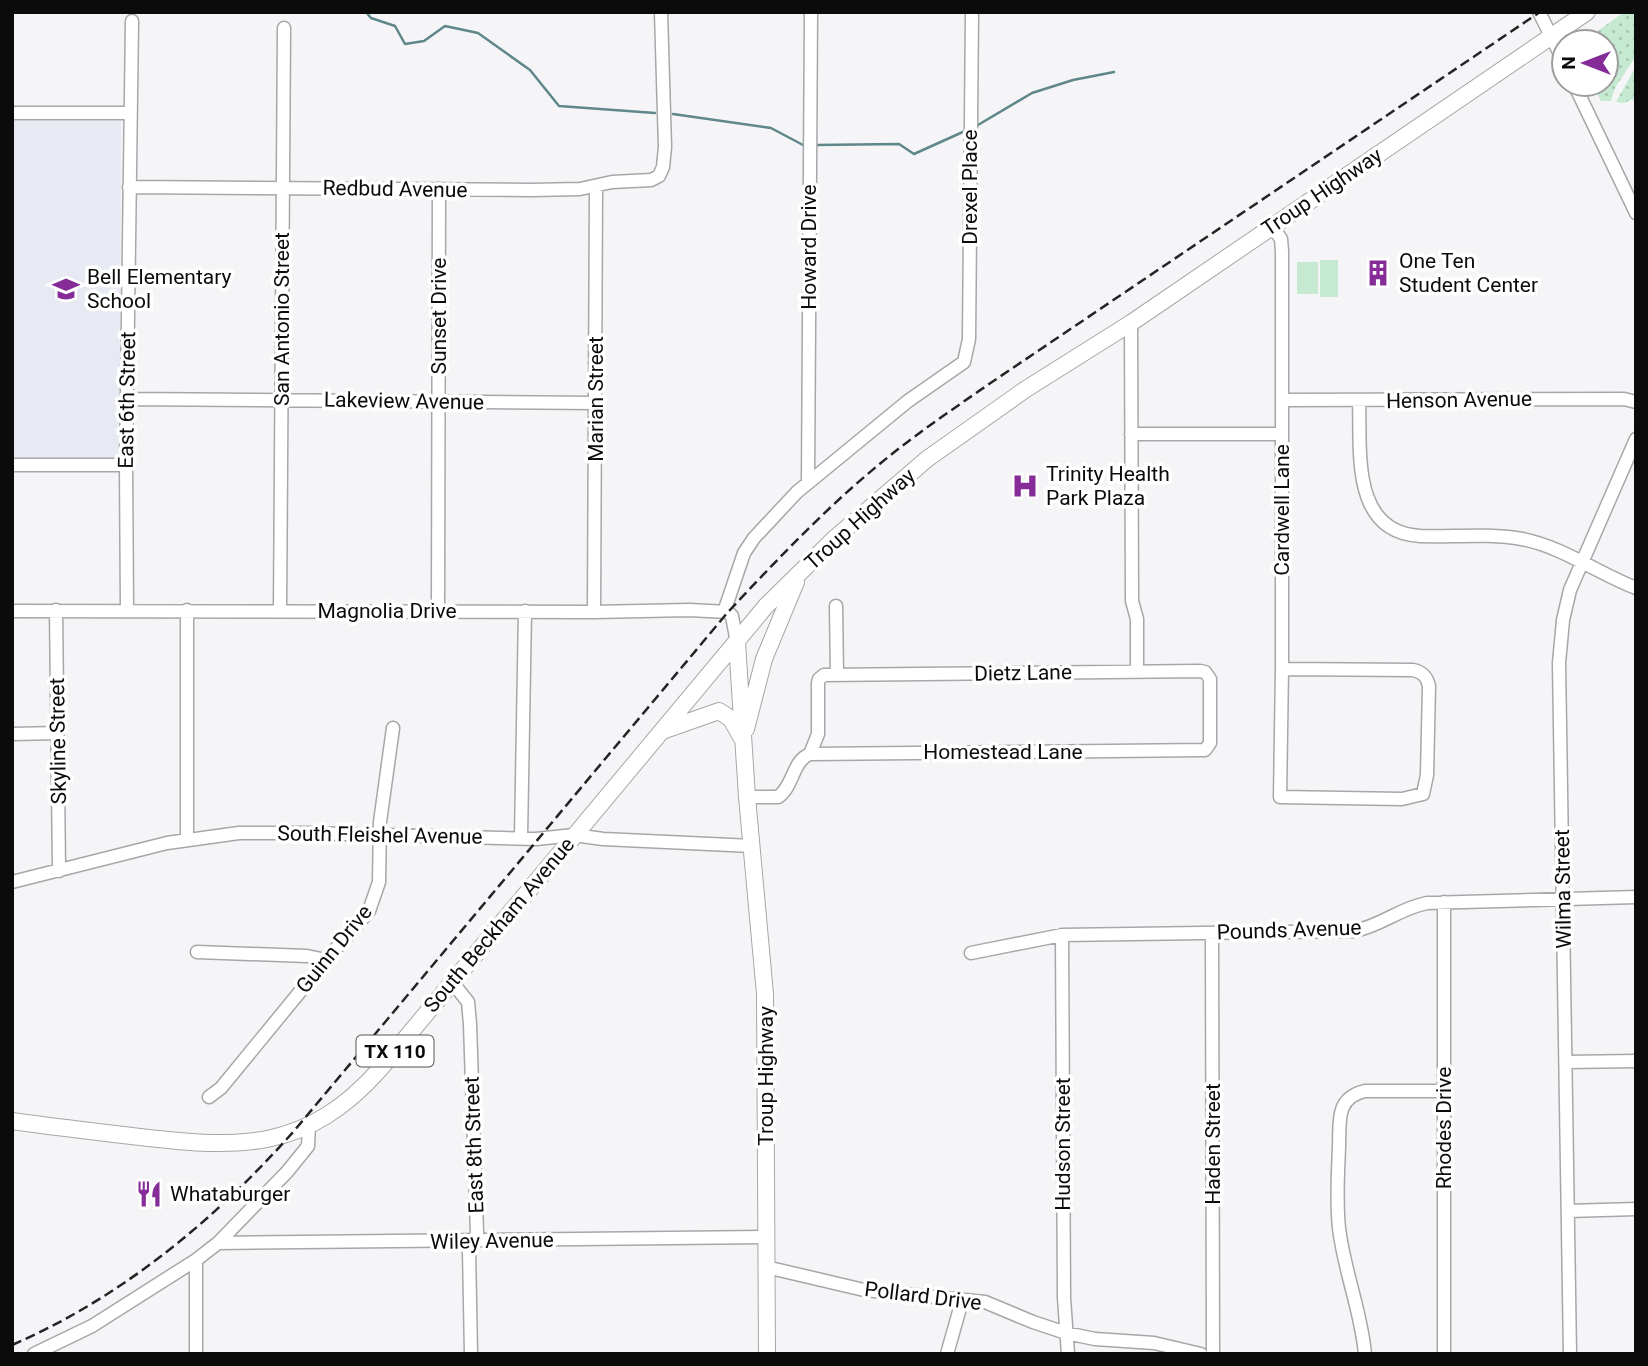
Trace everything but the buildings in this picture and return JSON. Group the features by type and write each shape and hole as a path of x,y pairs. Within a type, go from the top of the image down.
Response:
{"main road":[{"name":"Troup Highway","path":"1565,28 1587,12"},
{"name":"Troup Highway","path":"767,1354 767,1030 737,643 766,606 800,572 927,459 1026,389 1131,323 1550,39"},
{"path":"743,741 764,659 800,572"},
{"name":"South Beckham Avenue","path":"12,1121 209,1144 256,1142 283,1135 309,1125 335,1110 362,1088 737,643"},
{"path":"662,731 719,711 731,719 743,741"}],"street":[{"name":"Redbud Avenue","path":"129,187 533,190 650,180 659,176 665,147 662,12"},
{"name":"Howard Drive","path":"808,482 811,12"},
{"name":"Drexel Place","path":"808,482 908,401 964,362 969,339 972,12"},
{"path":"1539,12 1550,34"},
{"name":"East 6th Street","path":"127,610 126,465 132,21"},
{"name":"San Antonio Street","path":"280,611 284,28"},
{"path":"1581,98 1636,212"},
{"path":"12,113 130,113"},
{"name":"Marian Street","path":"594,612 596,186"},
{"name":"Sunset Drive","path":"438,611 439,190"},
{"name":"Cardwell Lane","path":"1272,226 1282,244 1280,797 1402,799 1423,793 1427,775 1428,737 1429,686 1426,677 1413,670 1282,669"},
{"path":"1131,323 1132,601 1137,619 1138,671"},
{"name":"Lakeview Avenue","path":"128,399 597,403"},
{"name":"Henson Avenue","path":"1282,400 1624,399 1636,402"},
{"path":"1359,401 1360,458 1366,496 1381,519 1392,528 1419,536 1486,535 1520,539 1550,547 1636,588"},
{"path":"1131,435 1282,434"},
{"name":"Wilma Street","path":"1570,1354 1559,663 1563,620 1570,590 1636,439"},
{"path":"12,465 126,465"},
{"path":"737,643 732,615 724,612 744,553 754,538 808,482"},
{"path":"747,797 778,797 783,794 792,781 799,762 810,754 818,734 819,679 824,675 837,675 836,606"},
{"name":"Skyline Street","path":"56,610 59,871"},
{"path":"187,610 187,839"},
{"name":"Magnolia Drive","path":"12,611 724,612"},
{"path":"521,837 525,611"},
{"name":"Dietz Lane","path":"837,675 1138,671 1200,671 1207,675"},
{"name":"Homestead Lane","path":"810,754 1205,750 1210,743 1210,684 1207,675"},
{"name":"Guinn Drive","path":"209,1097 222,1088 369,911 379,882 379,835 393,728"},
{"path":"12,734 58,733"},
{"name":"South Fleishel Avenue","path":"12,882 187,839 259,832 537,839 574,835 603,839 752,846"},
{"name":"Pounds Avenue","path":"971,953 1062,935 1354,931 1378,925 1411,906 1444,902 1636,897"},
{"name":"Rhodes Drive","path":"1444,902 1444,1354"},
{"name":"Haden Street","path":"1212,933 1213,1354"},
{"name":"Hudson Street","path":"1062,935 1068,1354"},
{"path":"198,952 307,956 326,960"},
{"name":"East 8th Street","path":"453,982 468,1002 477,1233 469,1250 471,1354"},
{"path":"1566,1062 1636,1061"},
{"path":"1364,1354 1362,1325 1339,1229 1337,1196 1342,1107 1355,1094 1366,1091 1445,1091"},
{"path":"34,1354 92,1326 218,1243 287,1172 308,1146 309,1125"},
{"path":"1568,1211 1636,1209"},
{"name":"Wiley Avenue","path":"218,1243 766,1237"},
{"path":"196,1260 196,1354"},
{"name":"Pollard Drive","path":"766,1267 864,1290 985,1302 1066,1333 1095,1339 1154,1343 1201,1354"},
{"path":"947,1354 962,1300"}],"shaded area":[{"name":"Bell Elementary School","path":"12,121 121,121 120,458 12,458"}],"green space":[{"path":"1624,12 1636,12 1636,56 1620,80 1620,28 1602,28"},
{"path":"1636,66 1636,106 1633,99 1624,103 1616,102"},
{"path":"1599,98 1612,98 1611,101 1601,101"},
{"path":"1320,260 1338,260 1338,297 1320,297"},
{"path":"1297,262 1318,262 1318,294 1297,294"}],"waterway":[{"path":"366,12 371,18 395,26 405,44 424,41 445,26 478,33 530,70 559,106 655,113"},
{"path":"978,125 1032,93 1073,80 1114,72"},
{"path":"673,114 771,128 803,145"},
{"path":"816,145 899,144 914,154 965,131"}],"railway":[{"path":"12,1345 52,1326 129,1280 199,1225 264,1164 728,612 800,537 856,484 919,434 992,382 1540,12"}],"place":[{"name":"One Ten Student Center","path":"1378,273"},
{"name":"Bell Elementary School","path":"66,289"},
{"name":"Trinity Health Park Plaza","path":"1025,486"},
{"name":"Whataburger","path":"149,1194"}]}
